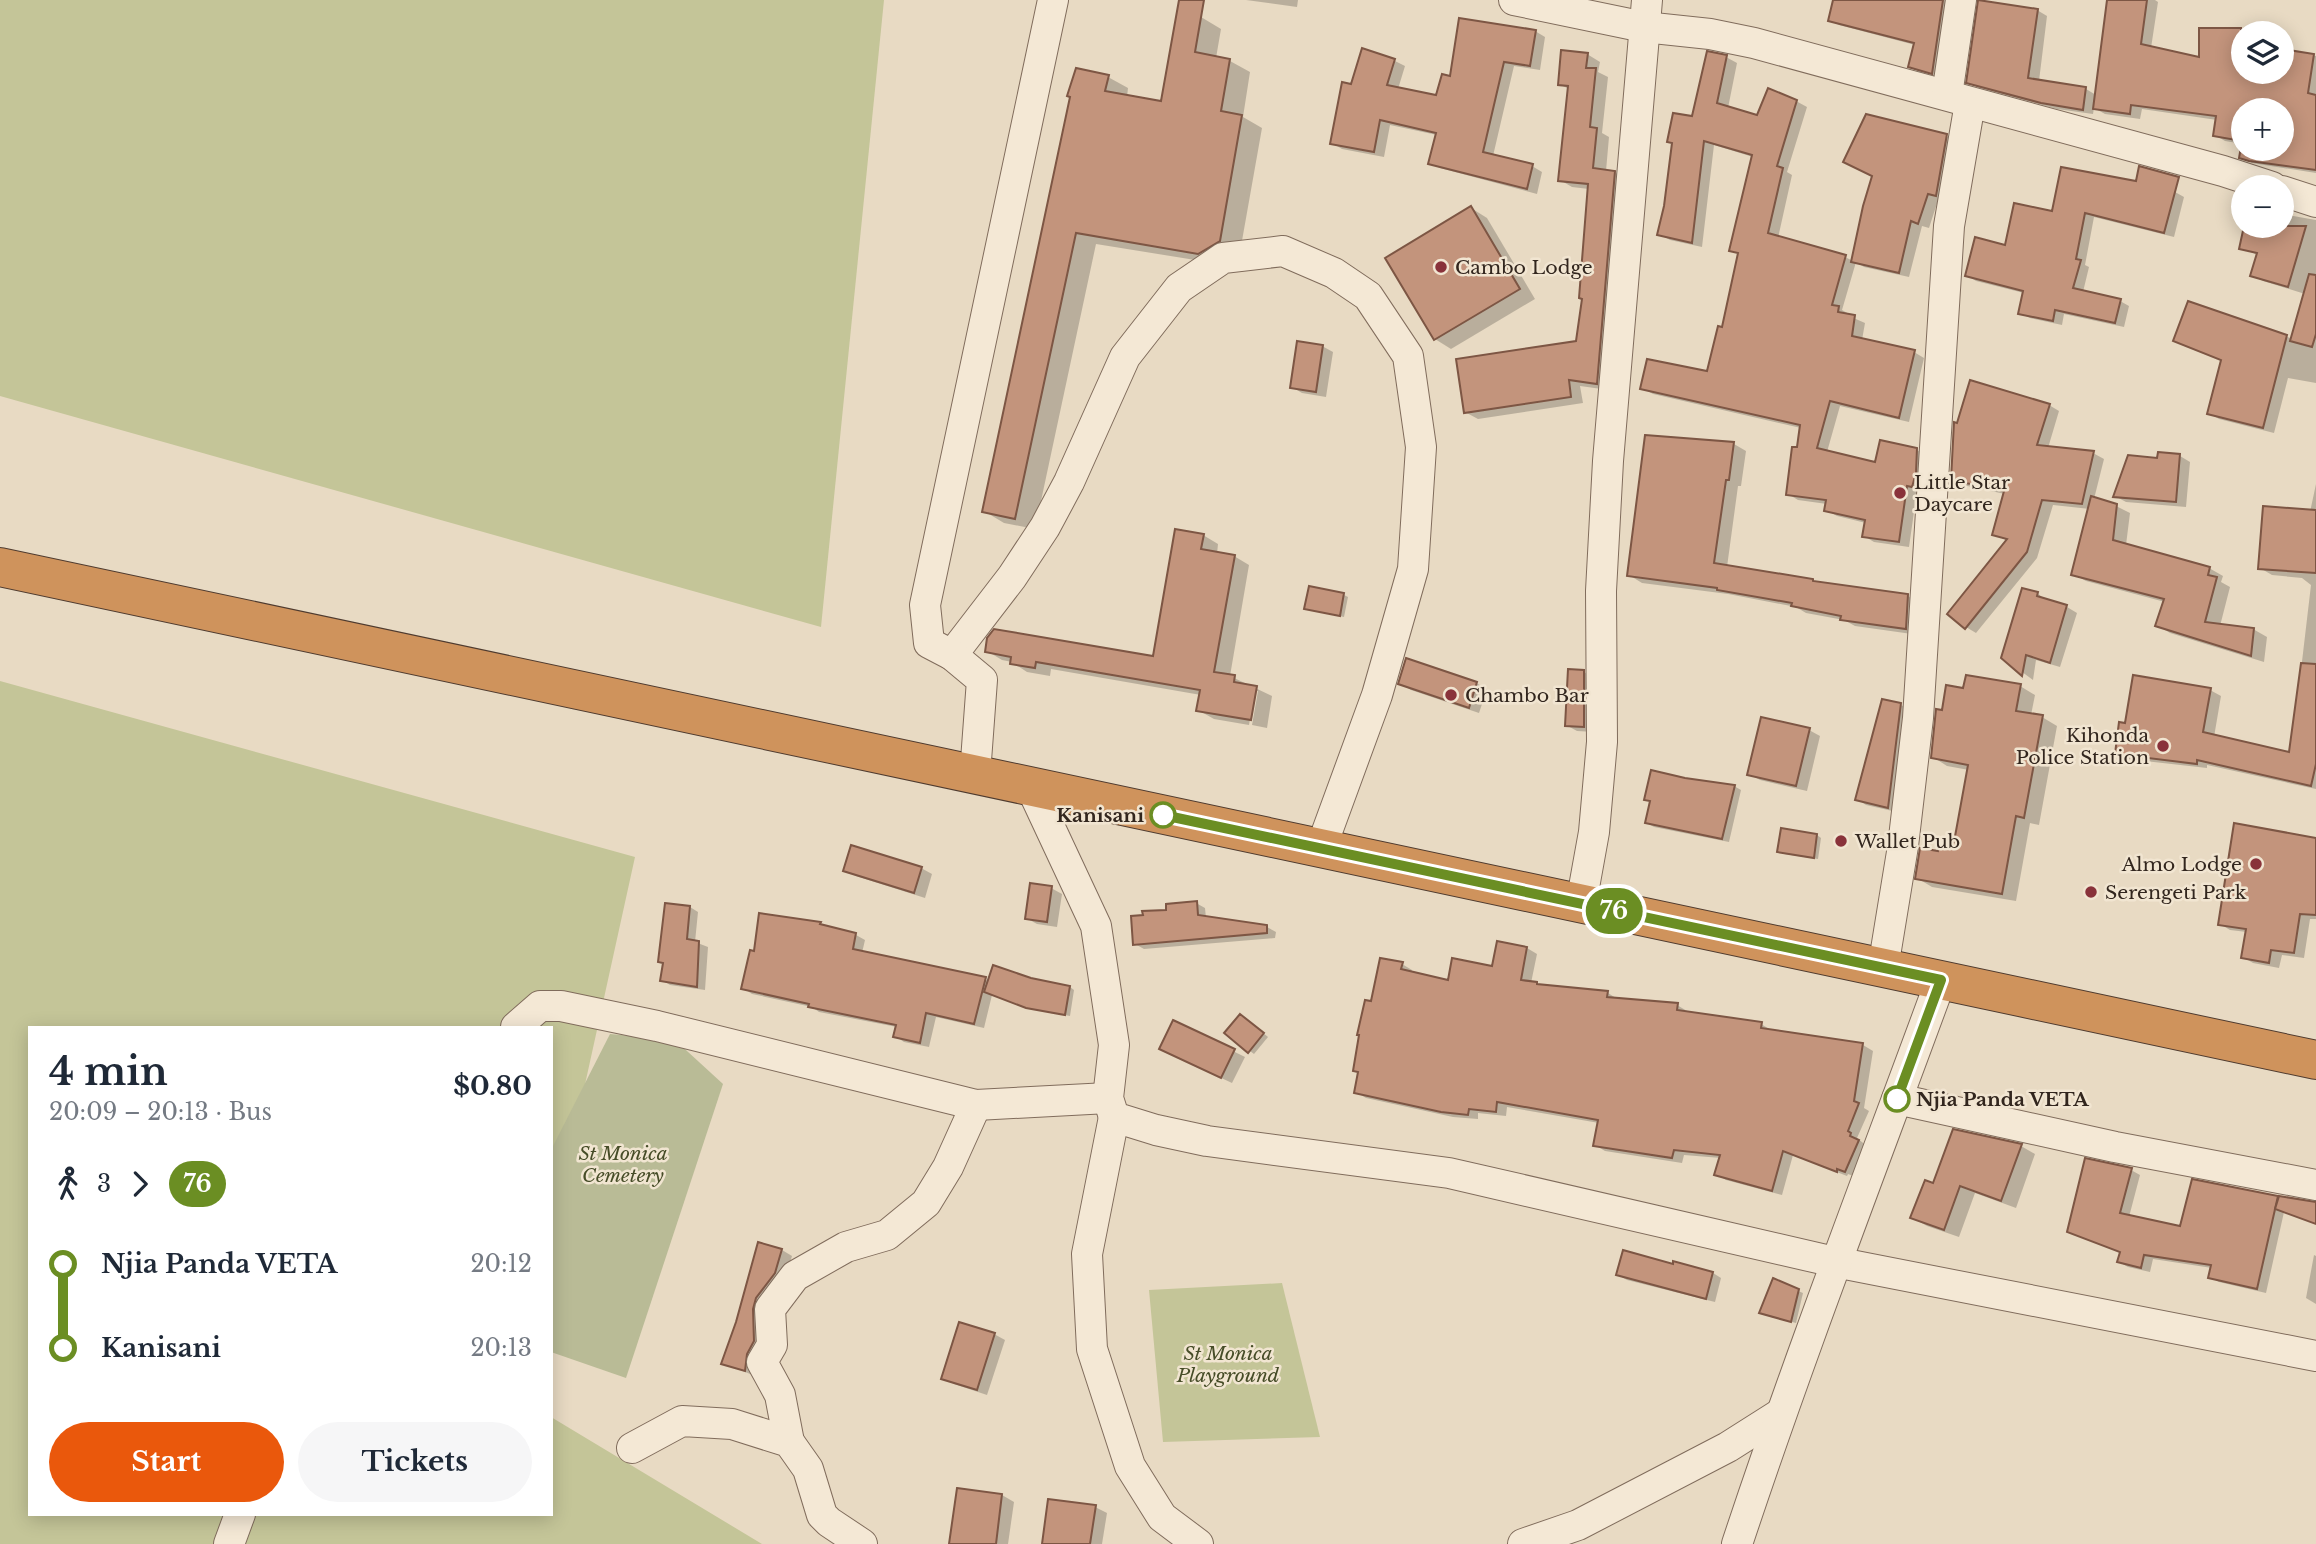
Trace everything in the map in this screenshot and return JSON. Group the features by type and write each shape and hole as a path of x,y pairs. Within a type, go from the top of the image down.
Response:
{"highway":[{"path":"0,567 2316,1060"}],"street":[{"path":"975,774 982,680 951,655 929,643 925,605 1053,0"},
{"path":"1514,0 1646,13 1710,34 1754,43 2235,175"},
{"path":"1883,968 1903,846 1918,718 1959,99 1961,0"},
{"path":"1581,904 1594,832 1602,742 1601,592 1607,474 1646,13"},
{"path":"2294,195 2316,202"},
{"path":"951,655 1012,577 1045,527 1069,482 1125,357 1179,288 1223,258 1283,251 1334,273 1368,296 1408,356 1421,447 1413,569 1377,695 1321,848"},
{"path":"1031,787 1096,926 1114,1045 1111,1107 1087,1254 1092,1349 1130,1466 1162,1517 1198,1544"},
{"path":"1737,1544 1780,1414 1941,980"},
{"path":"517,1026 540,1006 561,1006 657,1026 976,1105 1111,1107 1156,1130 1207,1141 1449,1173 1835,1262 2316,1356"},
{"path":"1897,1099 2115,1147 2316,1185"},
{"path":"862,1544 822,1515 808,1469 789,1442 780,1395 762,1362 772,1345 770,1309 795,1276 846,1247 887,1235 926,1203 948,1167 976,1105"},
{"path":"1523,1544 1578,1525 1728,1447 1780,1414"},
{"path":"632,1448 682,1421 732,1424 789,1442"},
{"path":"229,1544 239,1516"}],"green space":[{"path":"0,0 884,0 821,627 0,396"},
{"path":"0,681 635,857 553,1230 553,1026 28,1026 28,1516 553,1516 553,1418 762,1544 0,1544"},
{"name":"St Monica Cemetery","path":"610,1034 675,1040 723,1084 626,1378 553,1353 553,1146"},
{"name":"St Monica Playground","path":"1282,1283 1320,1437 1163,1442 1149,1290"}],"building":[{"path":"1179,0 1204,0 1195,52 1230,59 1221,111 1242,115 1220,241 1198,254 1076,233 1015,519 982,512 1070,97 1067,96 1076,68 1109,75 1105,91 1161,101"},
{"path":"1833,0 1943,0 1932,74 1908,67 1914,43 1828,21"},
{"path":"1978,0 2038,9 2028,78 2086,87 2083,110 2041,103 1966,83"},
{"path":"2107,0 2147,0 2141,44 2199,57 2199,28 2231,28 2231,84 2294,84 2294,51 2314,54 2308,93 2316,95 2316,170 2249,161 2294,161 2294,98 2231,98 2231,139 2213,136 2216,116 2131,105 2130,114 2093,109"},
{"path":"1459,18 1536,30 1530,66 1504,62 1483,152 1533,164 1527,189 1428,164 1436,133 1380,120 1374,152 1330,144 1342,82 1351,84 1362,48 1395,59 1387,85 1436,95 1442,74 1450,76"},
{"path":"1561,50 1588,53 1586,68 1596,68 1590,127 1597,128 1593,168 1615,171 1597,384 1569,380 1571,397 1464,413 1456,359 1576,341 1582,299 1579,298 1588,184 1558,181 1568,86 1558,85"},
{"path":"1707,51 1727,55 1717,103 1757,115 1768,88 1797,100 1777,166 1783,168 1768,233 1846,255 1832,305 1839,306 1838,312 1855,315 1852,336 1915,350 1899,418 1830,401 1817,448 1875,462 1880,440 1917,448 1916,473 1912,487 1907,486 1899,542 1862,537 1865,520 1824,511 1826,500 1786,495 1792,447 1797,447 1800,425 1640,389 1647,359 1707,371 1718,326 1722,327 1738,253 1729,251 1752,155 1704,141 1692,243 1657,235 1664,206 1672,143 1667,142 1673,113 1692,116"},
{"path":"1866,114 1947,134 1936,196 1928,194 1918,224 1911,221 1899,273 1851,262 1872,176 1843,162"},
{"path":"2139,166 2179,177 2164,233 2085,213 2076,259 2081,260 2073,288 2121,299 2115,323 2055,310 2053,321 2018,314 2023,291 1965,276 1975,237 2005,245 2014,203 2052,211 2061,167 2136,181"},
{"path":"1471,206 1520,289 1434,340 1385,258"},
{"path":"2294,226 2306,226 2288,287 2250,276 2257,253 2239,249 2241,238 2294,238"},
{"path":"2309,274 2316,275 2316,334 2312,347 2290,341"},
{"path":"2188,301 2287,335 2263,428 2207,414 2221,360 2173,341"},
{"path":"1297,341 1323,345 1316,392 1290,388"},
{"path":"1970,380 2050,404 2037,445 2094,451 2082,504 2042,500 2027,552 1965,629 1947,614 2007,539 1992,535 2004,491 1951,480 1954,422 1957,423"},
{"path":"1645,435 1734,442 1714,563 1813,581 1908,594 1906,629 1840,620 1841,616 1791,606 1792,603 1717,588 1627,576"},
{"path":"2158,452 2180,454 2176,502 2113,497 2128,455 2157,458"},
{"path":"2091,496 2117,504 2113,540 2210,567 2208,575 2217,577 2205,622 2254,628 2251,656 2155,626 2164,599 2071,575"},
{"path":"2263,506 2316,510 2316,573 2258,569"},
{"path":"1175,529 1204,534 1201,549 1235,555 1214,672 1235,675 1234,682 1257,686 1251,720 1196,711 1200,690 1036,662 1035,668 1010,664 1011,657 985,652 987,638 994,629 1153,656"},
{"path":"1309,586 1344,593 1340,616 1304,609"},
{"path":"2022,588 2038,592 2037,596 2067,605 2050,663 2026,655 2022,676 2001,658"},
{"name":"Chambo Bar","path":"1406,658 1477,682 1469,708 1398,684"},
{"path":"2301,663 2316,664 2316,764 2311,786 2197,760 2197,764 2115,754 2119,722 2125,723 2133,675 2211,688 2203,732 2289,752"},
{"path":"1568,669 1584,670 1584,727 1565,726"},
{"path":"1966,675 2021,684 2016,711 2043,715 2024,818 2016,816 2002,894 1915,879 1920,848 1938,851 1940,840 1954,842 1968,765 1931,758 1936,709 1942,710 1946,685 1963,688"},
{"path":"1882,699 1901,703 1888,808 1855,800"},
{"path":"1761,717 1810,728 1796,786 1747,775"},
{"path":"1651,770 1735,785 1722,839 1645,823 1650,801 1644,800"},
{"path":"2234,823 2316,838 2316,915 2300,914 2294,953 2271,950 2269,963 2241,958 2246,929 2218,925"},
{"path":"1781,828 1817,834 1814,858 1777,852"},
{"path":"851,845 922,867 914,893 843,871"},
{"path":"1030,883 1052,886 1047,922 1025,919"},
{"path":"1197,901 1198,915 1267,925 1267,933 1133,945 1131,916 1143,915 1142,911 1166,910 1166,904"},
{"path":"665,903 690,906 687,939 699,941 697,987 660,981 663,963 658,962"},
{"path":"759,913 821,922 820,924 856,933 853,949 986,977 974,1024 926,1013 920,1043 893,1037 896,1025 808,1007 809,1004 741,989 750,950 754,951"},
{"path":"1497,941 1527,947 1521,980 1608,991 1607,997 1678,1003 1677,1010 1762,1022 1761,1028 1863,1043 1854,1101 1859,1103 1848,1131 1850,1136 1859,1140 1845,1172 1837,1169 1837,1172 1783,1151 1772,1191 1714,1175 1720,1155 1674,1150 1672,1158 1593,1146 1598,1120 1497,1102 1496,1112 1469,1109 1468,1115 1441,1112 1354,1093 1358,1072 1353,1071 1357,1035 1365,1000 1371,1001 1380,958 1403,962 1401,969 1448,980 1452,958 1492,966"},
{"path":"993,965 1031,978 1070,986 1065,1015 1026,1008 984,992"},
{"path":"1240,1014 1264,1033 1248,1053 1224,1033"},
{"path":"1173,1020 1235,1049 1221,1078 1159,1049"},
{"path":"1953,1129 2022,1144 2001,1201 1960,1186 1944,1230 1910,1218 1925,1180 1933,1183"},
{"path":"2085,1158 2132,1168 2120,1213 2180,1226 2192,1179 2278,1196 2257,1289 2208,1278 2211,1265 2144,1255 2141,1268 2117,1262 2120,1252 2067,1232"},
{"path":"2279,1196 2316,1202 2316,1224 2275,1209"},
{"path":"758,1242 782,1249 775,1273 756,1298 753,1309 754,1341 747,1354 745,1371 721,1364 736,1322"},
{"path":"1623,1250 1713,1272 1706,1299 1616,1275"},
{"path":"1773,1278 1799,1289 1791,1322 1759,1313"},
{"path":"959,1322 995,1333 977,1390 941,1379"},
{"path":"957,1488 1002,1494 996,1544 949,1544"},
{"path":"1048,1499 1096,1505 1090,1544 1042,1544"}],"bus line":[{"name":"76","path":"1163,815 1941,980 1897,1099"}],"place":[{"name":"Cambo Lodge","path":"1441,267"},
{"name":"Little Star Daycare","path":"1900,493"},
{"name":"Chambo Bar","path":"1451,695"},
{"name":"Kihonda Police Station","path":"2163,746"},
{"name":"Kanisani","path":"1163,815"},
{"name":"Wallet Pub","path":"1841,841"},
{"name":"Almo Lodge","path":"2256,864"},
{"name":"Serengeti Park","path":"2091,892"},
{"name":"Njia Panda VETA","path":"1897,1099"}]}
